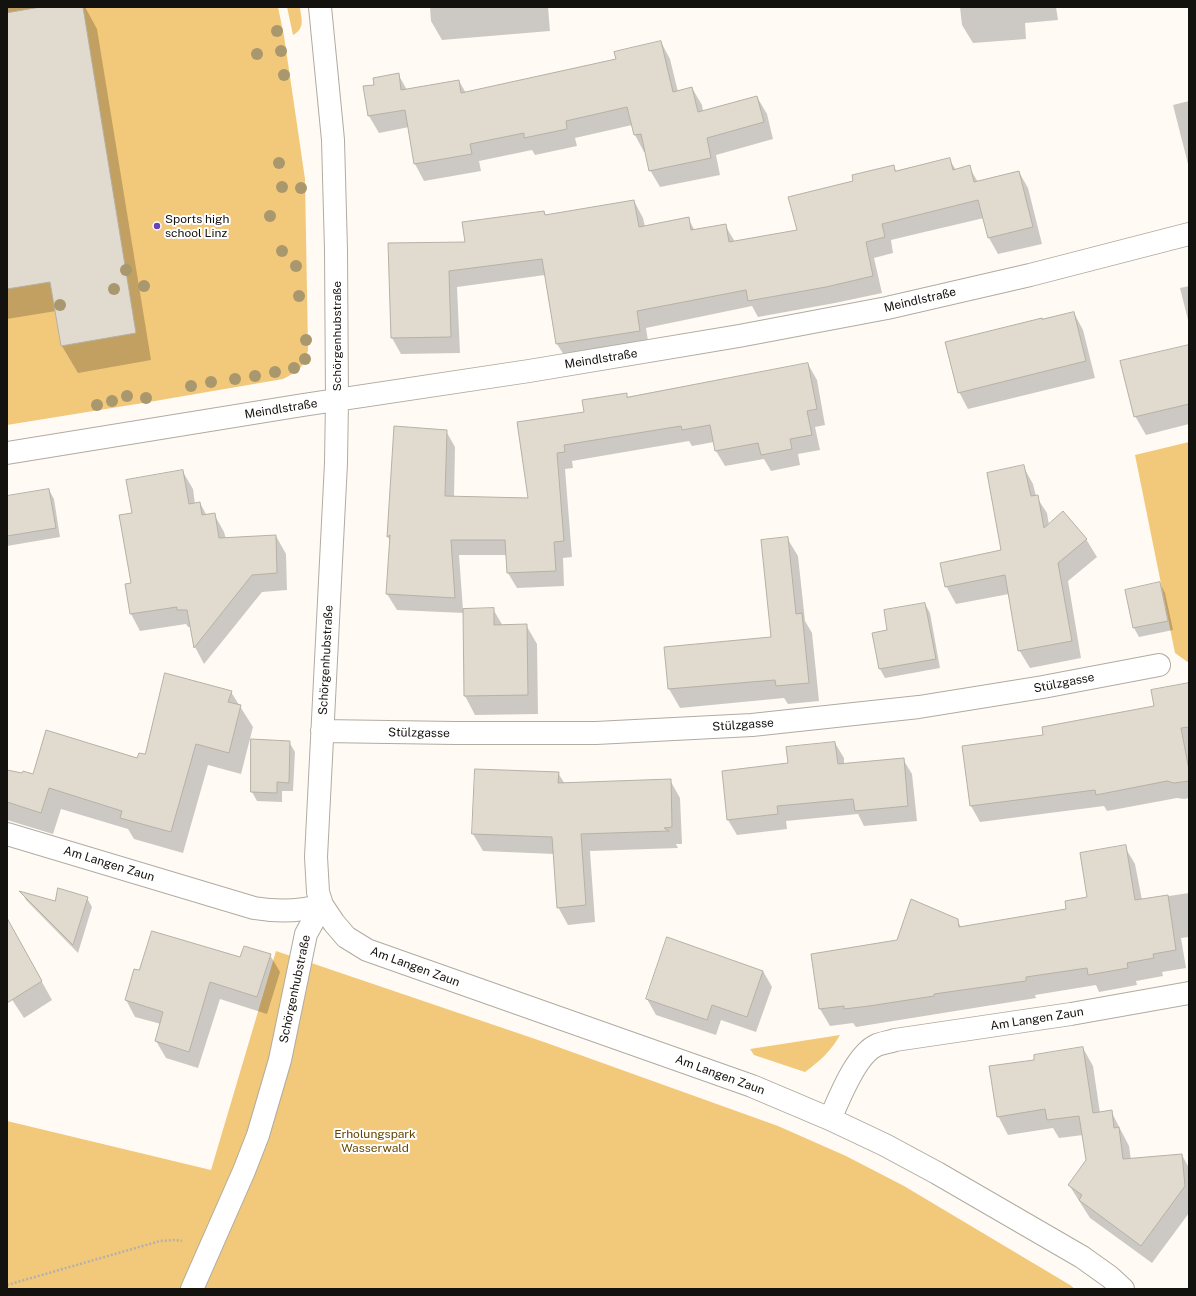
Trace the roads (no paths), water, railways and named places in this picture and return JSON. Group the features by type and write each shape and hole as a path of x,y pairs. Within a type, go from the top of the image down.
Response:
{"street":[{"name":"Schörgenhubstraße","path":"192,1289 244,1171 258,1135 280,1060 306,934 322,905 318,892 316,865 336,463 336,250 333,140 320,7"},
{"name":"Meindlstraße","path":"7,453 336,400 530,371 662,349 887,308 1030,275 1189,234"},
{"name":"Stülzgasse","path":"322,731 596,733 752,725 919,707 1043,687 1159,665"},
{"name":"Am Langen Zaun","path":"7,834 254,908 289,911 306,910 322,905 346,937 367,950 752,1086 830,1119 885,1145 1082,1256 1123,1289"},
{"name":"Am Langen Zaun","path":"830,1119 841,1094 860,1060 876,1045 895,1040 1071,1014 1189,993"}],"place":[{"name":"Sports high school Linz","path":"157,226"}],"park label":[{"name":"Erholungspark Wasserwald","path":"375,1141"}]}
